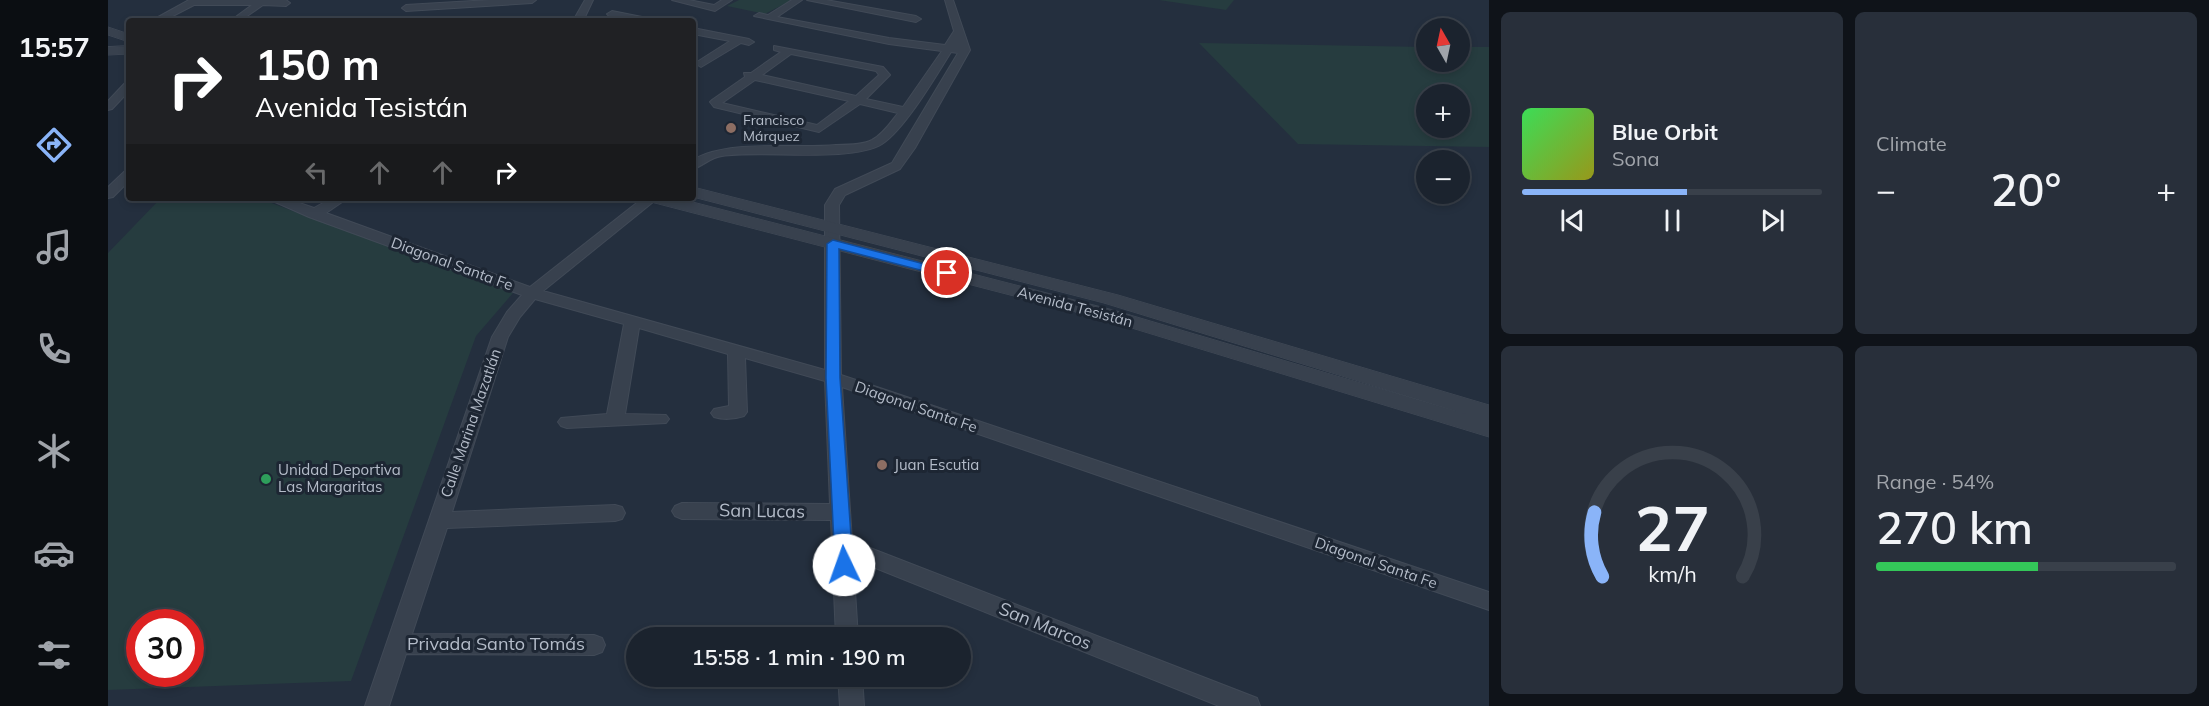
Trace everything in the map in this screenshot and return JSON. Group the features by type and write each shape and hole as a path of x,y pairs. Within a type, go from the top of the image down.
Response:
{"street":[{"path":"406,8 424,4 532,0"},
{"path":"580,18 589,0"},
{"path":"676,0 715,8 728,0"},
{"path":"798,0 764,17 888,41 965,50"},
{"path":"811,0 916,19 888,41"},
{"path":"950,0 965,50"},
{"path":"162,18 194,1 286,3"},
{"path":"240,18 261,3"},
{"path":"612,14 632,18"},
{"path":"108,23 126,28"},
{"path":"108,31 126,37"},
{"path":"847,627 833,378 832,205 840,192 896,166 894,144 905,111 959,31"},
{"path":"696,32 744,41 697,63"},
{"path":"108,45 126,44"},
{"path":"777,48 884,71 885,75 858,100 819,129 718,105 716,102 747,75 789,51"},
{"path":"108,51 126,50"},
{"path":"894,144 965,50"},
{"path":"697,63 720,69"},
{"path":"747,75 905,111"},
{"path":"108,106 126,88"},
{"path":"696,163 721,152 847,148 894,144"},
{"path":"108,194 126,177"},
{"name":"Avenida Tesistán","path":"696,193 833,236 1106,314 1489,429"},
{"name":"Diagonal Santa Fe","path":"281,201 532,294 833,378 1489,602"},
{"path":"314,214 336,201"},
{"name":"Calle Marina Mazatlán","path":"377,706 500,337 513,315 532,294 647,201"},
{"name":"Avenida Tesistán","path":"671,201 1111,299 1489,412"},
{"path":"615,420 632,322"},
{"path":"720,413 738,412 736,351"},
{"path":"567,422 660,419"},
{"name":"San Lucas","path":"682,511 841,512"},
{"path":"439,520 615,513"},
{"name":"San Marcos","path":"843,546 1248,706"},
{"name":"Privada Santo Tomás","path":"398,644 594,645"},
{"path":"850,687 852,706"}],"green space":[{"path":"739,0 792,0 765,14 727,6"},
{"path":"1159,0 1234,0 1226,10"},
{"path":"1199,43 1416,47 1416,72 1470,72 1470,47 1489,47 1489,147 1298,144"},
{"name":"Unidad Deportiva Las Margaritas","path":"158,201 266,201 513,293 476,336 351,681 204,686 204,609 126,609 126,687 189,687 108,690 108,253"}],"place":[{"name":"Francisco Márquez","path":"731,128"},
{"name":"Juan Escutia","path":"882,465"},
{"name":"Unidad Deportiva Las Margaritas","path":"266,479"}],"route":[{"path":"844,565 833,378 833,244 947,273"}]}
